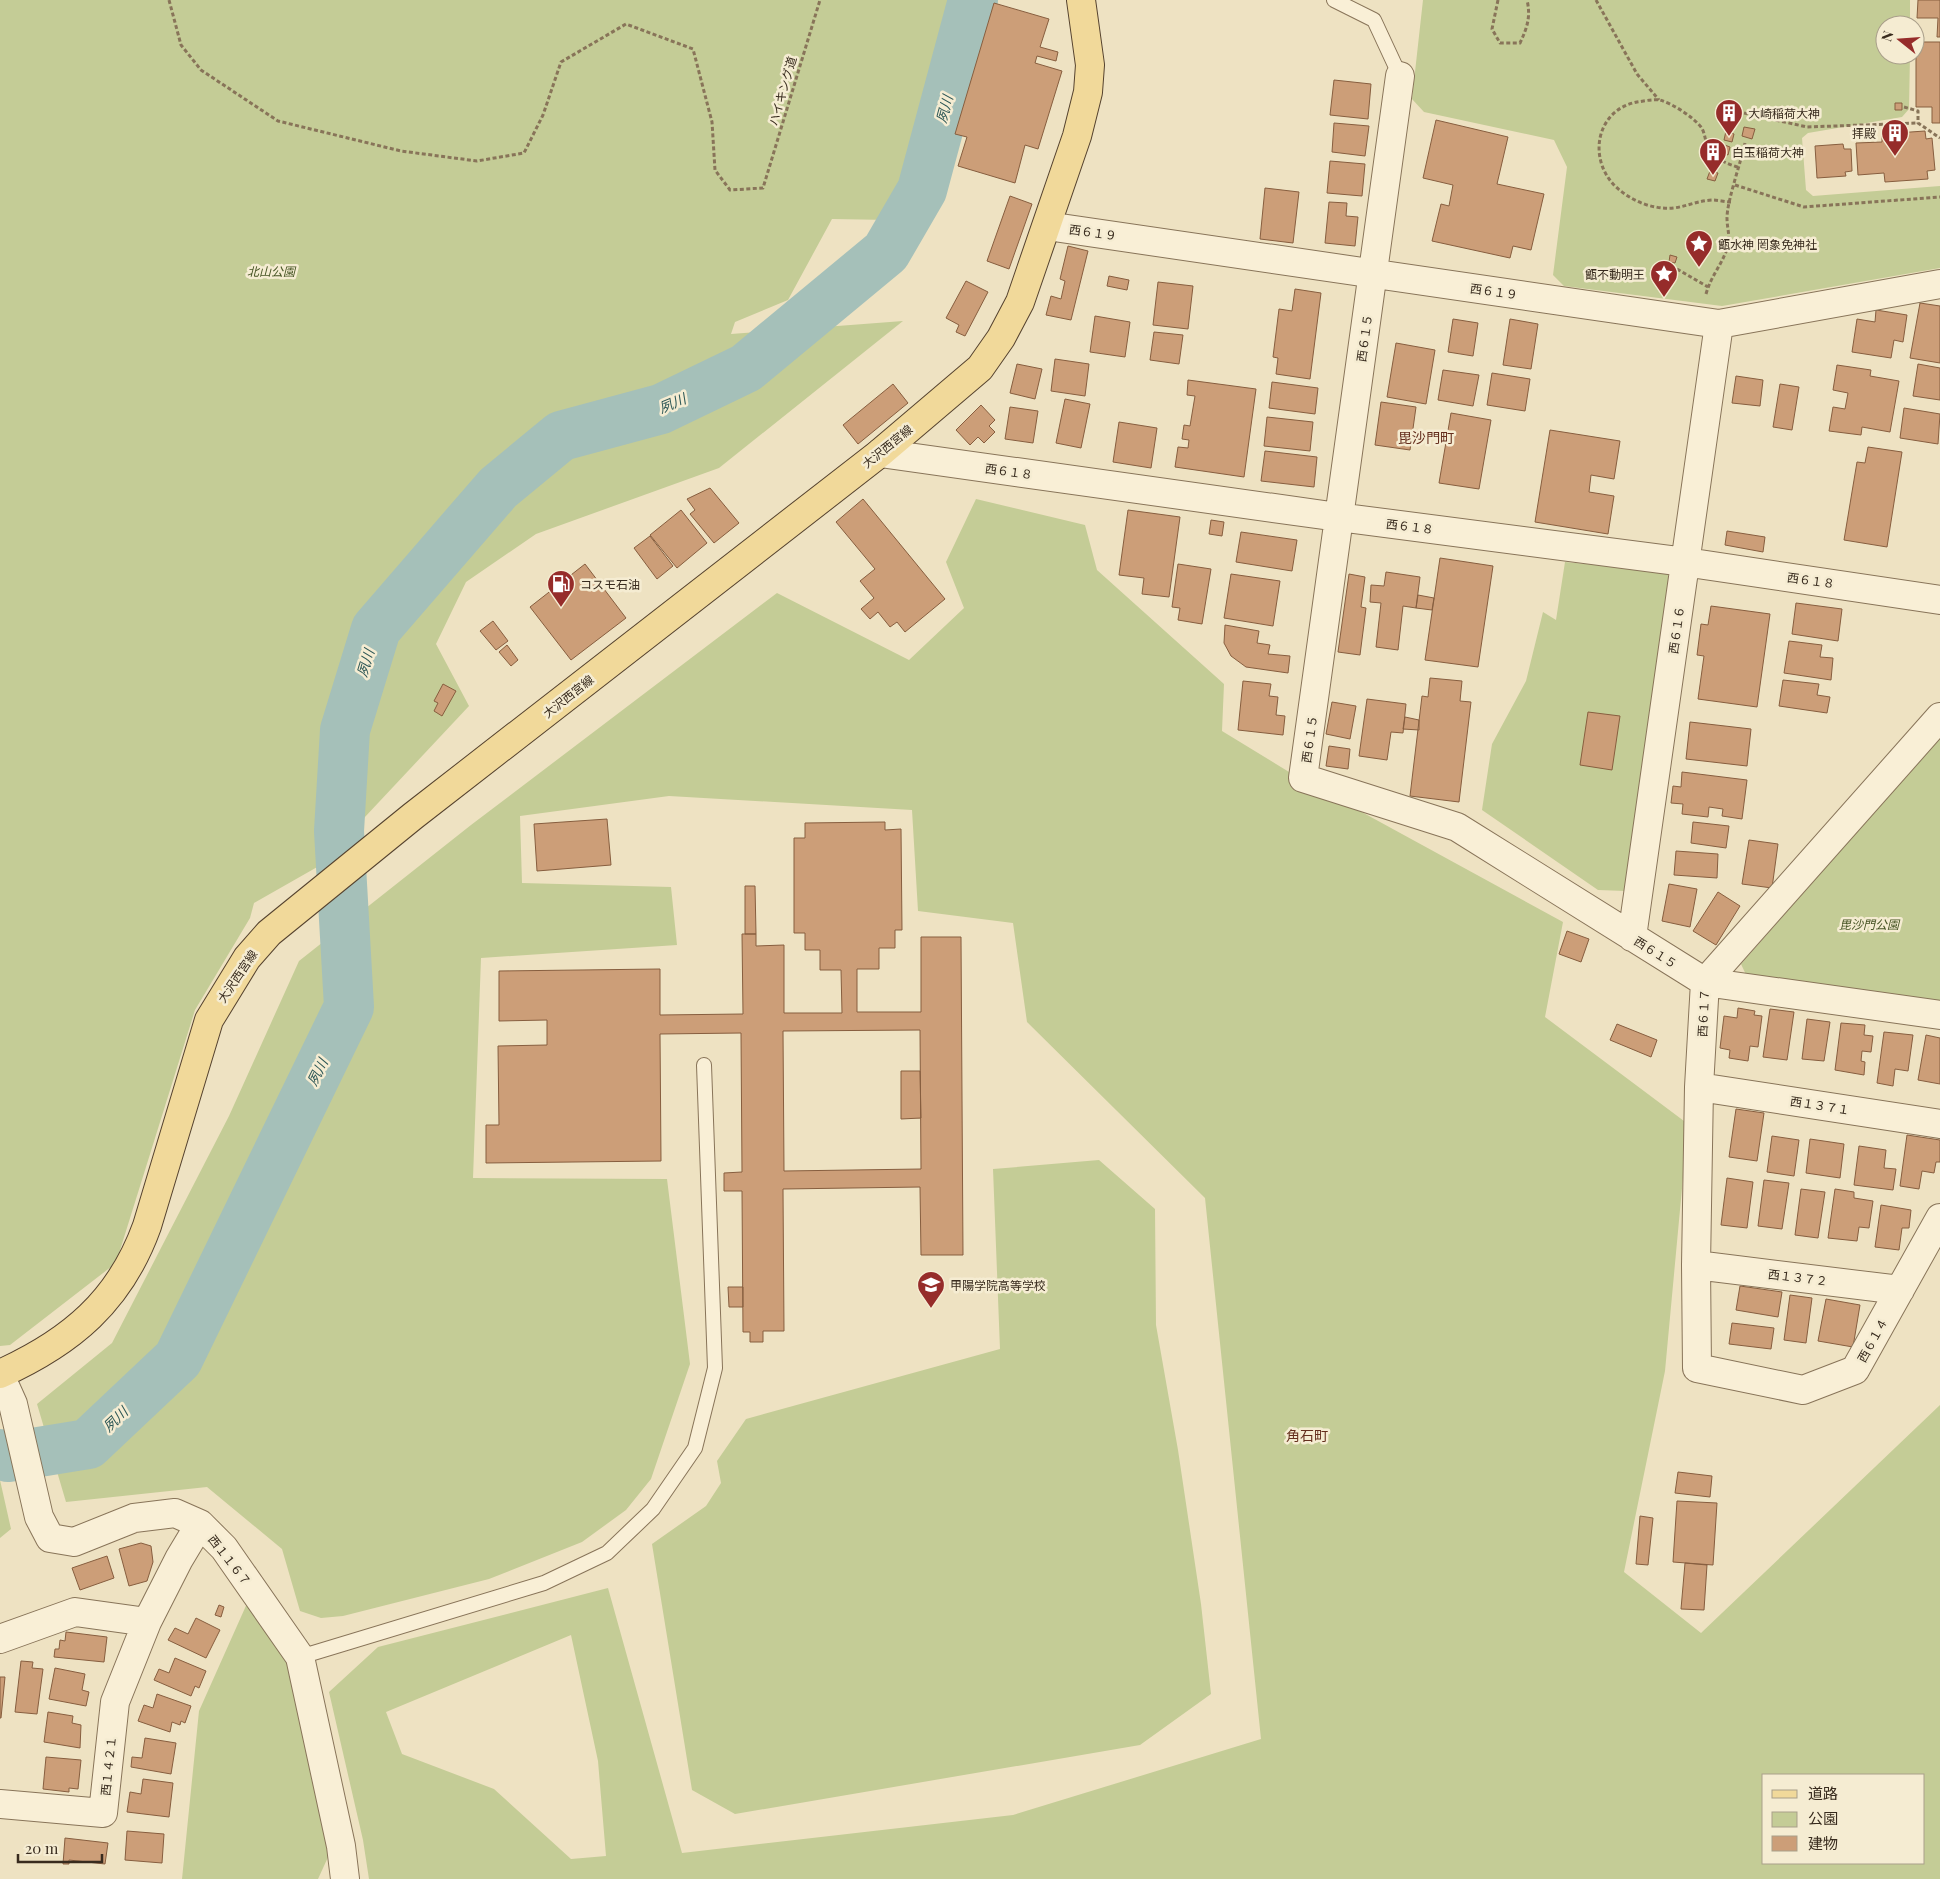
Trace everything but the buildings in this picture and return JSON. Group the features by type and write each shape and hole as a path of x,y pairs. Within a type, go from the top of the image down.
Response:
{"main road":[{"name":"大沢西宮線","path":"0,1374 37,1357 64,1339 94,1312 125,1273 138,1250 147,1226 209,1020 247,958 270,933 413,816 880,453 980,368 1001,338 1020,302 1077,136 1088,92 1090,65 1081,0"}],"street":[{"name":"西６１５","path":"1400,76 1374,274 1338,517 1304,778 1456,827 1705,982 1940,1016"},
{"name":"西６１９","path":"1046,226 1709,322 1940,284"},
{"name":"西６１６","path":"1632,937 1685,562 1709,322"},
{"name":"西６１８","path":"880,453 1338,517 1685,562 1940,600"},
{"name":"西６１７","path":"1697,1368 1696,1264 1699,1087 1705,982 1940,717"},
{"name":"西１３７１","path":"1699,1087 1940,1124"},
{"name":"西６１４","path":"1697,1368 1803,1390 1855,1370 1940,1218"},
{"name":"西１３７２","path":"1696,1264 1900,1290"},
{"name":"西１１６７","path":"0,1374 13,1404 39,1517 50,1538 74,1542 134,1518 175,1513 200,1524 224,1548 300,1657 341,1846 345,1879"},
{"name":"西１４２１","path":"0,1804 103,1813 115,1702 147,1622 179,1559 200,1524"},
{"path":"0,1639 75,1612 147,1622"}],"lane":[{"path":"1334,0 1374,20 1400,76"},
{"path":"300,1657 544,1583 607,1553 653,1509 695,1448 715,1368 704,1065"}],"path":[{"name":"ハイキング道","path":"169,0 181,45 201,70 278,121 401,151 477,161 524,153 542,114 561,62 626,24 693,49 712,122 715,170 730,190 763,188 820,0"},
{"path":"1498,0 1492,28 1500,43 1520,43 1528,27 1530,11 1527,0"},
{"path":"1596,0 1637,74 1659,100 1677,108 1701,127 1709,150 1721,161 1740,168"},
{"path":"1659,100 1624,105 1608,117 1598,147 1604,170 1615,186 1631,199 1656,207 1678,209 1712,200 1731,202"},
{"path":"1904,107 1918,111 1918,123"},
{"path":"1744,113 1807,127 1918,123 1940,138"},
{"path":"1709,322 1708,287 1727,249 1730,233 1727,218 1745,143"},
{"path":"1735,186 1804,207 1940,197"},
{"path":"1677,269 1708,287"}],"green space":[{"name":"北山公園","path":"0,0 957,0 890,220 832,219 788,300 735,322 731,334 903,321 719,468 536,534 466,582 436,644 469,706 319,866 254,903 250,918 195,1010 116,1263 10,1345 0,1346"},
{"path":"1423,0 1910,0 1910,15 1875,15 1875,65 1910,65 1909,109 1902,117 1808,133 1802,138 1806,190 1813,196 1940,186 1940,268 1722,306 1564,286 1553,275 1567,167 1554,140 1424,112 1412,99"},
{"path":"976,499 1085,525 1097,570 1224,684 1222,731 1294,775 1563,922 1545,1017 1688,1124 1665,1371 1624,1572 1701,1633 1940,1405 1940,1879 369,1879 363,1840 329,1692 378,1647 608,1588 682,1853 1013,1815 1261,1739 1205,1198 1027,1022 1013,923 918,911 912,810 669,796 520,816 522,883 671,887 677,945 481,958 473,1178 667,1179 690,1364 651,1479 626,1510 582,1542 489,1579 343,1616 321,1618 300,1611 282,1549 207,1487 66,1502 37,1404 112,1343 229,1116 299,961 471,825 777,593 909,660 964,608 946,562","holes":["571,1635 598,1761 606,1856 571,1859 494,1789 402,1754 386,1712"]},
{"path":"1565,562 1670,572 1626,891 1598,890 1482,810 1492,744 1526,681 1543,612 1556,620"},
{"name":"毘沙門公園","path":"1940,737 1940,1005 1748,979 1741,964"},
{"path":"1099,1160 1155,1209 1156,1325 1178,1450 1201,1604 1211,1694 1140,1745 735,1814 692,1790 652,1544 706,1506 721,1483 717,1461 746,1419 1000,1349 993,1169"},
{"path":"0,1480 11,1529 0,1538"},
{"path":"249,1599 287,1661 329,1855 318,1879 182,1879 199,1711"}],"waterway":[{"name":"夙川","path":"0,1454 8,1457 88,1444 178,1359 349,1007 339,831 345,730 376,629 498,488 561,436 661,409 746,368 886,252 922,190 973,0"}],"place":[{"name":"大崎稲荷大神","path":"1729,137"},
{"name":"拝殿","path":"1895,157"},
{"name":"白玉稲荷大神","path":"1713,176"},
{"name":"甑水神 罔象免神社","path":"1699,268"},
{"name":"甑不動明王","path":"1664,298"},
{"name":"コスモ石油","path":"561,608"},
{"name":"甲陽学院高等学校","path":"931,1309"}],"district":[{"name":"毘沙門町","path":"1426,437"},
{"name":"角石町","path":"1307,1435"}]}
